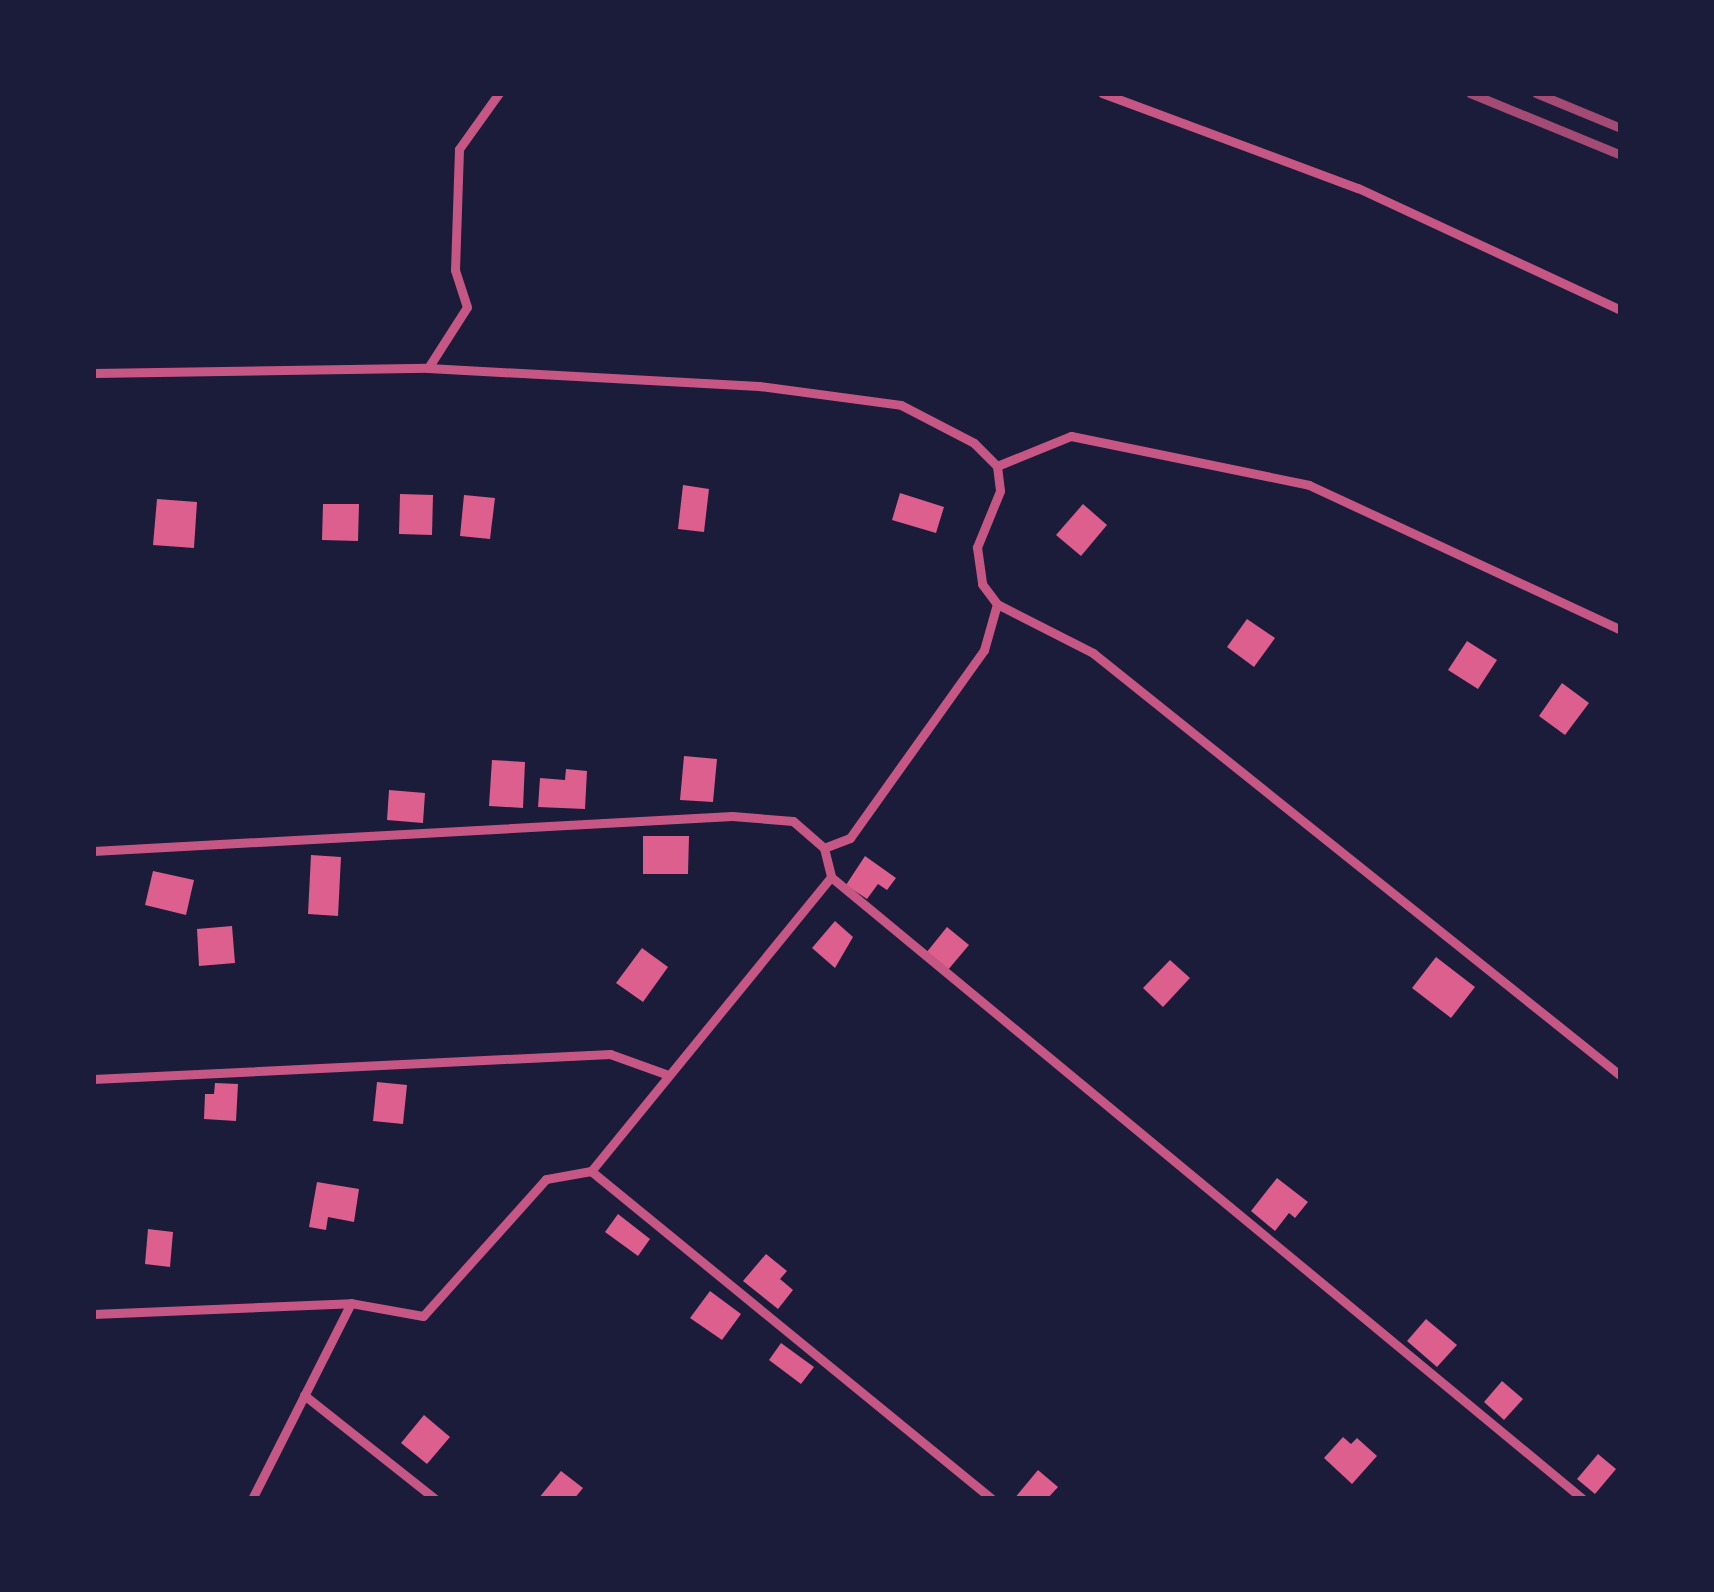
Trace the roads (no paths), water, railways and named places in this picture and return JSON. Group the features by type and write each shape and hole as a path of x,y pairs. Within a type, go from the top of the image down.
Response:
{"lane":[{"path":"428,368 467,308 455,270 459,149 500,93"},
{"path":"1102,93 1358,188 1621,310"},
{"path":"93,373 428,368 759,386 902,405 974,443 997,466 1000,490 977,548 982,584 997,604 1093,653 1621,1076"},
{"path":"997,466 1071,436 1309,485 1621,630"},
{"path":"824,848 850,838 984,650 997,604"},
{"path":"93,851 733,816 793,821 824,848 831,878 1583,1499"},
{"path":"93,1314 351,1304 423,1316 546,1179 591,1172 666,1074 831,878"},
{"path":"93,1079 610,1054 666,1074"},
{"path":"591,1172 992,1499"},
{"path":"252,1499 351,1304"},
{"path":"304,1395 436,1499"}],"railway":[{"path":"1470,93 1621,155"},
{"path":"1536,93 1621,128"}]}
